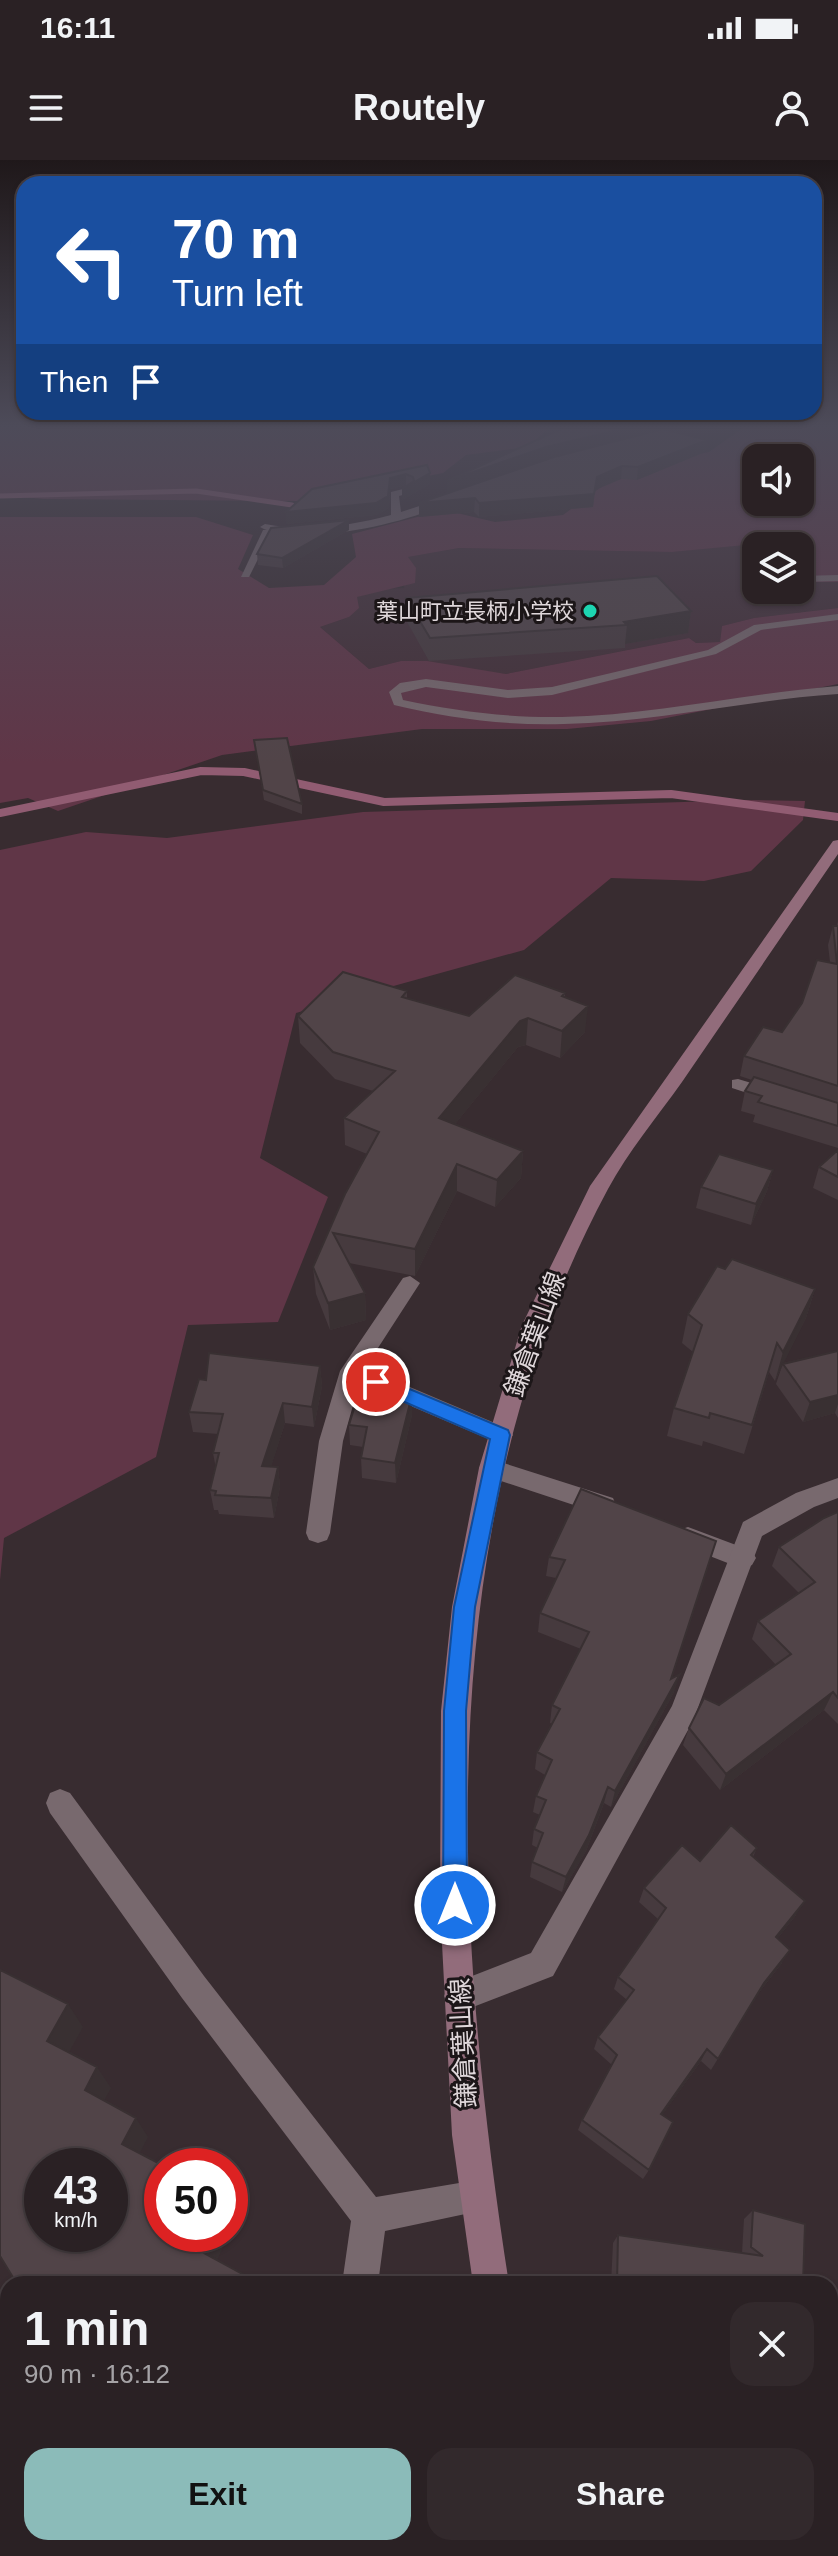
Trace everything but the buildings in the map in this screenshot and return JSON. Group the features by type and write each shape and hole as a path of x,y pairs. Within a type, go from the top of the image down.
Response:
{"main road":[{"name":"鎌倉葉山線","path":"490,2276 477,2197 460,1996 455,1905 455,1711 465,1607 491,1468 533,1325 600,1186 838,844"}],"street":[{"path":"245,575 262,540"},
{"path":"814,579 838,578"},
{"path":"838,617 758,627 712,652 552,691 508,694 426,683 404,686 395,692 398,702 432,709 579,720 709,702 838,690"},
{"path":"738,1084 794,1102"},
{"path":"318,1533 331,1441 351,1371 410,1283"},
{"path":"351,1371 501,1435"},
{"path":"491,1468 565,1490 624,1513"},
{"path":"460,1996 542,1965 683,1712 752,1529 805,1500 838,1488"},
{"path":"669,1530 743,1558"},
{"path":"60,1803 193,1987 369,2216 361,2276"},
{"path":"369,2216 477,2197"}],"shaded area":[{"path":"0,540 251,540 238,569 269,588 324,585 356,557 353,540 742,540 742,545 672,552 459,548 408,557 416,568 415,583 357,597 359,608 349,617 320,627 369,669 401,661 427,661 506,674 689,638 696,643 720,642 722,626 754,618 838,608 838,684 651,721 567,729 422,729 222,755 58,811 28,798 0,803"},
{"path":"814,540 838,540 838,582 814,582"},
{"name":"葉山町立長柄小学校","path":"742,544 742,604 814,604 814,582 838,582 838,608 754,618 722,626 720,642 696,643 689,638 506,674 401,661 369,669 320,627 349,617 357,597 377,589 404,588 407,557 459,548 672,552"},
{"path":"747,800 805,801 803,820 751,871 704,881 611,878 524,950 296,1013 260,1158 328,1197 278,1322 188,1325 156,1457 4,1538 0,1580 0,850 86,832 167,838 363,812"}],"waterway":[{"path":"0,813 201,771 244,772 384,802 671,794 838,817"}],"place":[{"name":"葉山町立長柄小学校","path":"590,611"}],"route":[{"path":"376,1382 501,1435 491,1468 465,1607 455,1711 455,1905"}]}
